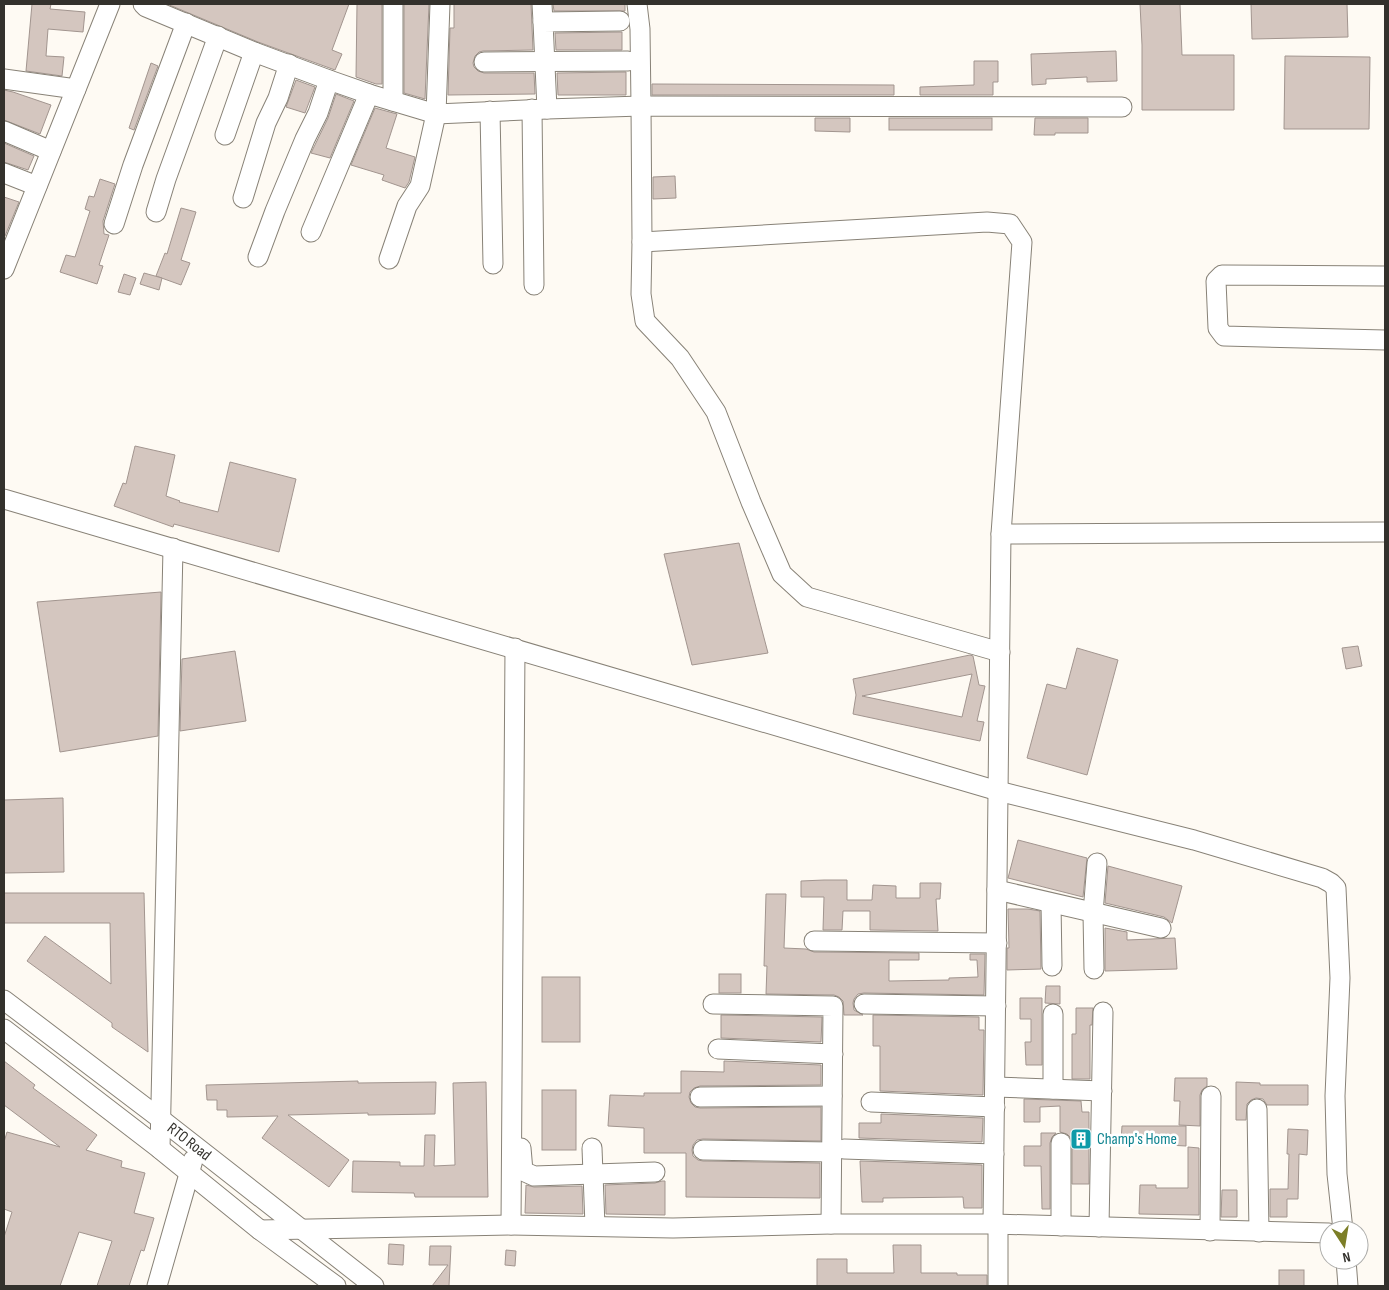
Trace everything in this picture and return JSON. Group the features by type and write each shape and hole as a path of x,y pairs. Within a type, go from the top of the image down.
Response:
{"street":[{"path":"4,269 110,4"},
{"path":"143,4 146,7 254,52 370,94 436,114 641,106 1122,107"},
{"path":"393,4 393,101"},
{"path":"389,259 406,206 420,186 436,114 440,4"},
{"path":"638,4 641,106 641,294 645,321 680,358 716,412 751,502 782,574 807,597 1000,652"},
{"path":"534,284 540,109 545,61 543,13 620,21"},
{"path":"114,224 133,165 186,23"},
{"path":"156,212 166,179 218,36"},
{"path":"225,135 254,52"},
{"path":"484,62 628,61"},
{"path":"243,198 266,123 278,98 289,64"},
{"path":"4,79 76,89"},
{"path":"258,257 304,139 318,113 330,80"},
{"path":"311,232 370,94"},
{"path":"490,111 493,264"},
{"path":"4,131 52,150"},
{"path":"4,173 37,186"},
{"path":"642,242 988,222 1010,224 1022,242 1001,534 994,1154 998,1286"},
{"path":"1385,276 1222,275 1216,281 1218,328 1224,336 1385,340"},
{"path":"4,499 998,790 1203,843 1322,878 1336,888 1340,978 1335,1096 1337,1174 1342,1220"},
{"path":"1001,534 1385,532"},
{"path":"160,1149 173,548"},
{"path":"511,1224 515,648"},
{"path":"1094,969 1093,913 1098,863"},
{"path":"997,890 1162,928"},
{"path":"1052,903 1052,966"},
{"path":"814,941 997,943"},
{"name":"RTO Road","path":"4,1000 162,1120 298,1229 374,1286"},
{"path":"713,1004 833,1006 832,1096 838,1151 831,1224"},
{"path":"864,1004 996,1006"},
{"path":"1100,1227 1103,1012"},
{"path":"1052,1089 1053,1014"},
{"name":"RTO Road","path":"4,1029 189,1171 260,1230 336,1286"},
{"path":"718,1049 832,1054"},
{"path":"995,1087 1102,1091"},
{"path":"700,1097 832,1096"},
{"path":"1210,1231 1211,1096"},
{"path":"871,1102 995,1107"},
{"path":"1257,1109 1259,1232"},
{"path":"520,1116 521,1163 523,1171 534,1176 655,1172"},
{"path":"1061,1142 1061,1226"},
{"path":"156,1286 196,1148"},
{"path":"592,1148 595,1226"},
{"path":"703,1150 994,1154"},
{"path":"260,1230 511,1224 673,1228 831,1224 996,1224 1319,1233"},
{"path":"1347,1270 1348,1286"}],"building":[{"path":"32,4 51,4 50,9 85,12 83,32 48,29 46,56 64,57 62,76 26,71"},
{"path":"167,4 349,4 332,50 342,54 335,70 258,42"},
{"path":"357,4 382,4 382,84 376,84 356,77"},
{"path":"404,4 429,4 425,99 404,93"},
{"path":"454,4 531,4 533,50 483,51 475,56 473,63 478,71 484,73 534,73 535,94 448,95 450,28 454,28"},
{"path":"553,4 625,4 625,11 554,11"},
{"path":"1140,4 1180,4 1182,55 1234,55 1234,110 1142,110"},
{"path":"1251,4 1347,4 1348,37 1252,39"},
{"path":"622,32 622,50 556,50 555,33"},
{"path":"1116,51 1117,81 1087,82 1087,77 1046,79 1046,84 1032,85 1031,54"},
{"path":"1285,56 1370,57 1369,129 1284,129"},
{"path":"974,61 998,61 998,82 993,82 993,95 920,95 920,87 974,85"},
{"path":"151,63 158,66 134,130 129,128"},
{"path":"626,72 626,95 558,95 557,73"},
{"path":"296,80 315,87 305,113 286,107"},
{"path":"652,84 894,85 894,95 652,95"},
{"path":"4,90 51,105 40,134 4,120"},
{"path":"336,94 354,101 330,158 311,153 328,118"},
{"path":"375,108 397,114 386,148 415,157 409,182 405,188 382,180 384,175 351,165"},
{"path":"815,118 850,118 850,132 815,131"},
{"path":"889,118 992,118 992,130 889,130"},
{"path":"1035,118 1088,118 1088,133 1034,135"},
{"path":"4,143 34,156 28,170 4,162"},
{"path":"675,176 676,198 653,199 653,177"},
{"path":"100,179 115,184 103,221 104,234 109,235 99,265 103,266 97,284 60,272 66,255 75,257 90,211 85,209 89,196 94,197"},
{"path":"4,197 19,202 5,236 4,235"},
{"path":"181,208 196,212 181,260 190,263 181,285 156,276 165,253 167,254"},
{"path":"144,273 162,278 159,290 140,284"},
{"path":"124,274 136,278 130,295 118,292"},
{"path":"135,446 175,455 166,496 179,502 218,512 230,462 296,479 279,552 174,524 173,527 114,506 123,483 126,484"},
{"path":"739,543 768,653 692,665 664,554"},
{"path":"161,592 158,736 60,752 37,602"},
{"path":"1358,646 1362,666 1346,669 1342,648"},
{"path":"1077,648 1118,660 1087,775 1027,758 1047,684 1066,689"},
{"path":"235,651 246,721 180,731 182,659"},
{"path":"970,655 973,656 979,685 985,686 977,721 984,722 980,741 853,714 856,695 853,679","holes":["972,674 962,717 862,696"]},
{"path":"63,798 64,872 4,873 4,800"},
{"path":"1018,840 1087,858 1083,897 1008,878"},
{"path":"1108,866 1182,886 1172,923 1164,917 1105,903"},
{"path":"847,880 847,900 872,900 873,885 896,886 896,898 920,898 920,883 941,883 940,899 936,899 938,931 870,930 870,911 843,911 842,930 823,930 824,897 801,897 801,881"},
{"path":"4,893 144,893 148,1052 112,1027 112,1023 27,961 45,936 111,984 110,923 4,923"},
{"path":"766,894 786,894 784,948 806,949 814,952 919,953 919,960 889,960 889,981 949,980 949,978 978,977 977,960 970,960 970,954 985,954 984,995 864,993 858,994 853,1003 854,1010 863,1015 844,1015 843,1001 834,995 766,994 767,966 764,966"},
{"path":"1008,909 1040,911 1041,969 1007,970 1007,948 1009,948"},
{"path":"1105,928 1127,932 1127,940 1175,938 1177,969 1105,971"},
{"path":"719,974 741,974 741,993 719,993"},
{"path":"542,977 580,977 580,1042 542,1042"},
{"path":"1046,986 1060,986 1060,1004 1045,1003"},
{"path":"1020,998 1042,998 1042,1065 1026,1065 1025,1042 1031,1042 1031,1019 1020,1019"},
{"path":"1076,1008 1093,1008 1092,1025 1090,1025 1090,1079 1072,1079 1072,1034 1076,1034"},
{"path":"721,1015 822,1017 821,1042 721,1038"},
{"path":"873,1015 979,1017 979,1030 984,1030 983,1095 880,1091 880,1046 873,1046"},
{"path":"4,1061 35,1085 33,1088 97,1135 86,1150 122,1161 121,1167 145,1173 134,1213 154,1218 144,1251 141,1250 129,1286 97,1286 112,1241 79,1232 60,1286 4,1286 4,1237 12,1212 4,1209 4,1142 7,1132 60,1147 4,1105"},
{"path":"724,1061 821,1065 821,1085 700,1086 690,1092 689,1097 695,1107 700,1108 821,1107 821,1141 703,1139 697,1140 693,1145 693,1156 703,1161 820,1163 820,1198 686,1197 686,1153 644,1153 644,1128 608,1126 610,1095 644,1096 644,1093 681,1093 681,1071 724,1072"},
{"path":"1175,1078 1207,1078 1207,1086 1200,1095 1200,1126 1179,1125 1180,1101 1174,1101"},
{"path":"358,1081 358,1083 436,1082 435,1114 288,1115 349,1160 329,1187 262,1138 278,1116 227,1117 227,1110 217,1110 217,1100 207,1100 206,1085"},
{"path":"486,1082 488,1197 415,1197 414,1193 352,1192 353,1161 400,1162 400,1166 424,1166 425,1135 435,1135 434,1166 455,1165 453,1083"},
{"path":"1236,1082 1260,1083 1260,1085 1308,1085 1308,1105 1267,1105 1263,1099 1256,1098 1247,1104 1246,1120 1236,1120"},
{"path":"542,1090 576,1090 576,1150 542,1150"},
{"path":"1024,1099 1081,1101 1082,1112 1089,1112 1089,1184 1072,1184 1072,1143 1067,1134 1060,1132 1060,1106 1040,1107 1040,1122 1024,1122"},
{"path":"881,1114 983,1118 982,1142 859,1138 859,1123 881,1123"},
{"path":"1122,1126 1186,1126 1186,1146 1168,1145 1168,1143 1121,1142"},
{"path":"1288,1129 1308,1130 1307,1155 1299,1154 1298,1199 1287,1199 1287,1217 1270,1217 1270,1189 1288,1189"},
{"path":"1041,1133 1056,1133 1050,1143 1050,1209 1042,1209 1041,1166 1024,1166 1024,1146 1041,1146"},
{"path":"1188,1147 1199,1148 1199,1215 1139,1214 1140,1185 1156,1185 1156,1188 1188,1188"},
{"path":"860,1161 982,1165 982,1208 964,1208 963,1197 883,1198 883,1202 862,1202"},
{"path":"665,1181 665,1215 606,1214 605,1185 655,1183"},
{"path":"526,1185 534,1187 582,1186 583,1214 525,1213"},
{"path":"1222,1190 1237,1190 1237,1217 1221,1217"},
{"path":"389,1244 404,1245 403,1265 388,1264"},
{"path":"893,1245 921,1245 921,1273 987,1275 987,1286 817,1286 817,1259 847,1259 847,1273 894,1273"},
{"path":"430,1246 451,1246 449,1286 432,1286 448,1265 429,1265"},
{"path":"506,1250 516,1251 515,1266 505,1265"},
{"path":"1279,1270 1304,1270 1304,1286 1279,1286"}],"place":[{"name":"Champ's Home","path":"1081,1139"}]}
